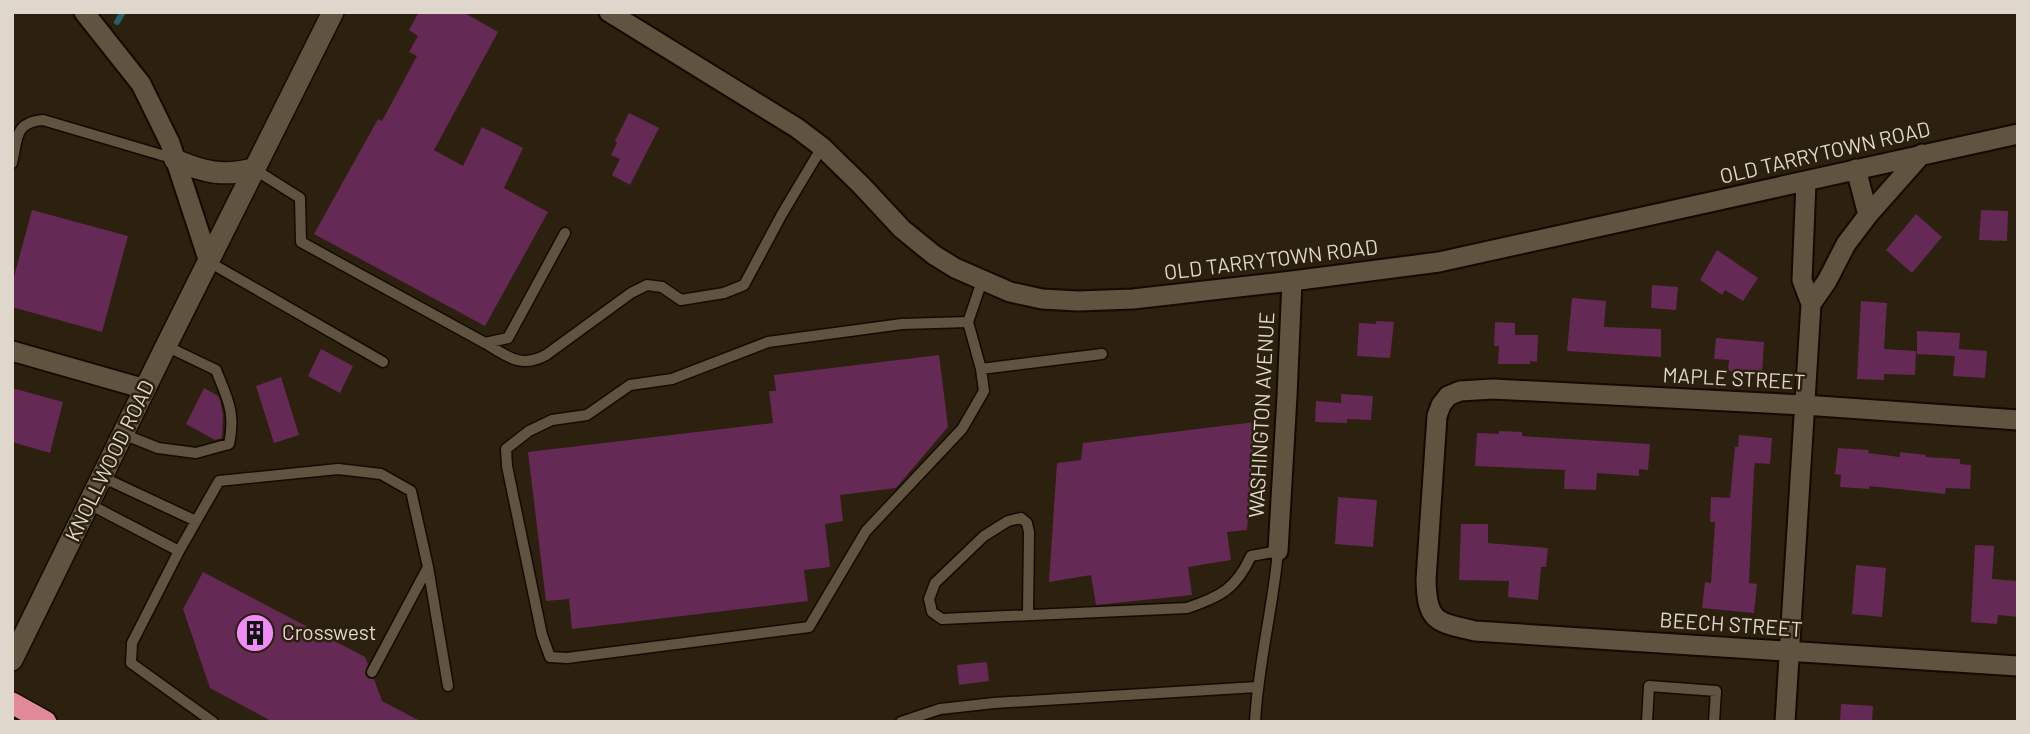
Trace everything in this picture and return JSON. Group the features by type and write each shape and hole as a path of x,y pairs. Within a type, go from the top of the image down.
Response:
{"highway":[{"path":"12,703 46,722"}],"main road":[{"name":"KNOLLWOOD ROAD","path":"12,660 333,12"},
{"path":"175,160 220,173 233,174 253,169"}],"street":[{"path":"84,12 141,85 170,143 209,262"},
{"name":"OLD TARRYTOWN ROAD","path":"608,12 765,107 822,147 902,229 944,261 1010,292 1042,299 1133,299 1439,262 2018,134"},
{"path":"1811,304 1827,281 1846,244 1922,154"},
{"path":"1856,169 1868,215"},
{"path":"1785,722 1811,304 1802,280 1806,181"},
{"name":"WASHINGTON AVENUE","path":"1278,551 1292,281"},
{"path":"12,351 145,389"},
{"name":"MAPLE STREET","path":"1443,624 1432,615 1426,599 1437,416 1448,396 1460,391 1493,389 1804,405 2018,420"},
{"name":"BEECH STREET","path":"1443,624 1475,631 2018,666"}],"lane":[{"path":"12,163 21,127 29,121 43,120 175,160"},
{"path":"253,169 300,198 301,243 515,361 535,361 631,293 647,285 662,288 681,300 724,293 744,285 822,147"},
{"path":"485,343 508,338 565,233"},
{"path":"209,262 383,362"},
{"path":"968,322 902,324 768,342 672,379 630,385 587,415 552,420 529,431 506,449 507,466 542,635 550,657 567,658 809,627 866,531 962,429 984,391 968,322 982,281"},
{"path":"122,434 158,448 196,453 229,444 232,431 231,409 216,370 166,346"},
{"path":"981,369 1102,354"},
{"path":"213,722 131,663 132,643 179,551 219,481 338,469 381,474 411,491 428,567 448,686"},
{"path":"102,477 196,521"},
{"path":"88,504 179,551"},
{"path":"1028,615 1030,532 1027,523 1021,518 1008,521 984,536 935,583 929,599 932,612 942,619 1187,608 1210,600 1227,589 1242,576 1251,556 1278,551 1257,687 1255,722"},
{"path":"372,672 428,567"},
{"path":"1647,722 1649,686 1716,691 1714,722"},
{"path":"901,722 940,709 993,703 1257,687"}],"building":[{"path":"419,12 463,12 498,32 434,150 463,166 482,127 523,148 504,188 548,212 485,326 314,234 378,119 382,121 417,56 409,52 418,36 409,30"},
{"path":"629,113 659,128 630,185 612,175 620,159 611,155"},
{"path":"32,210 128,236 102,332 12,307 12,284"},
{"path":"1981,210 2008,211 2007,241 1979,240"},
{"path":"1916,214 1942,237 1912,273 1886,250"},
{"path":"1717,250 1758,278 1743,301 1725,290 1722,295 1700,280"},
{"path":"1652,285 1678,287 1676,310 1651,308"},
{"path":"1572,298 1606,301 1604,327 1661,329 1661,357 1567,351"},
{"path":"1861,301 1887,303 1884,349 1916,351 1915,375 1884,374 1884,380 1857,379"},
{"path":"1376,321 1394,322 1390,358 1357,356 1359,323 1376,324"},
{"path":"1495,322 1515,323 1515,335 1538,335 1537,362 1498,364 1499,346 1494,346"},
{"path":"1917,331 1960,333 1959,349 1987,351 1985,378 1953,376 1955,356 1917,354"},
{"path":"1716,338 1764,342 1762,373 1728,371 1729,360 1714,359"},
{"path":"321,349 353,366 340,393 308,376"},
{"path":"939,355 948,427 896,488 840,495 843,521 825,524 830,567 804,570 808,601 572,629 569,599 546,601 528,452 773,423 769,391 776,391 774,375"},
{"path":"281,377 299,435 274,443 256,386"},
{"path":"12,388 63,402 50,453 12,442"},
{"path":"204,388 220,400 223,415 222,438 215,440 186,424"},
{"path":"1341,394 1373,396 1371,420 1347,419 1347,423 1315,422 1316,401 1341,403"},
{"path":"1255,422 1247,530 1227,532 1231,560 1188,567 1192,595 1096,605 1091,575 1049,582 1057,463 1081,460 1083,443"},
{"path":"1499,431 1522,432 1522,436 1650,444 1648,470 1639,469 1639,476 1597,473 1596,490 1564,489 1565,470 1475,466 1477,433 1499,434"},
{"path":"1739,435 1772,438 1770,464 1755,463 1754,469 1749,583 1757,584 1754,613 1702,608 1705,582 1711,583 1715,522 1710,522 1711,497 1730,498 1735,447 1738,447"},
{"path":"1838,448 1869,450 1868,453 1900,457 1900,452 1960,459 1960,464 1971,465 1970,489 1946,488 1945,494 1869,486 1869,489 1840,487 1841,475 1835,474"},
{"path":"1338,497 1377,500 1373,547 1335,544"},
{"path":"1461,524 1488,524 1488,543 1548,548 1546,567 1541,567 1538,600 1508,597 1509,581 1459,580"},
{"path":"1975,545 1994,546 1992,579 2018,581 2018,617 1998,615 1997,624 1971,622"},
{"path":"1856,565 1886,568 1882,617 1852,614"},
{"name":"Crosswest","path":"203,572 365,657 368,664 365,675 374,679 382,701 422,722 273,722 210,688 183,609"},
{"path":"987,662 989,681 959,685 957,665"},
{"path":"1841,704 1873,706 1872,722 1840,722"}],"waterway":[{"path":"117,22 123,12"}],"place":[{"name":"Crosswest","path":"255,633"}]}
